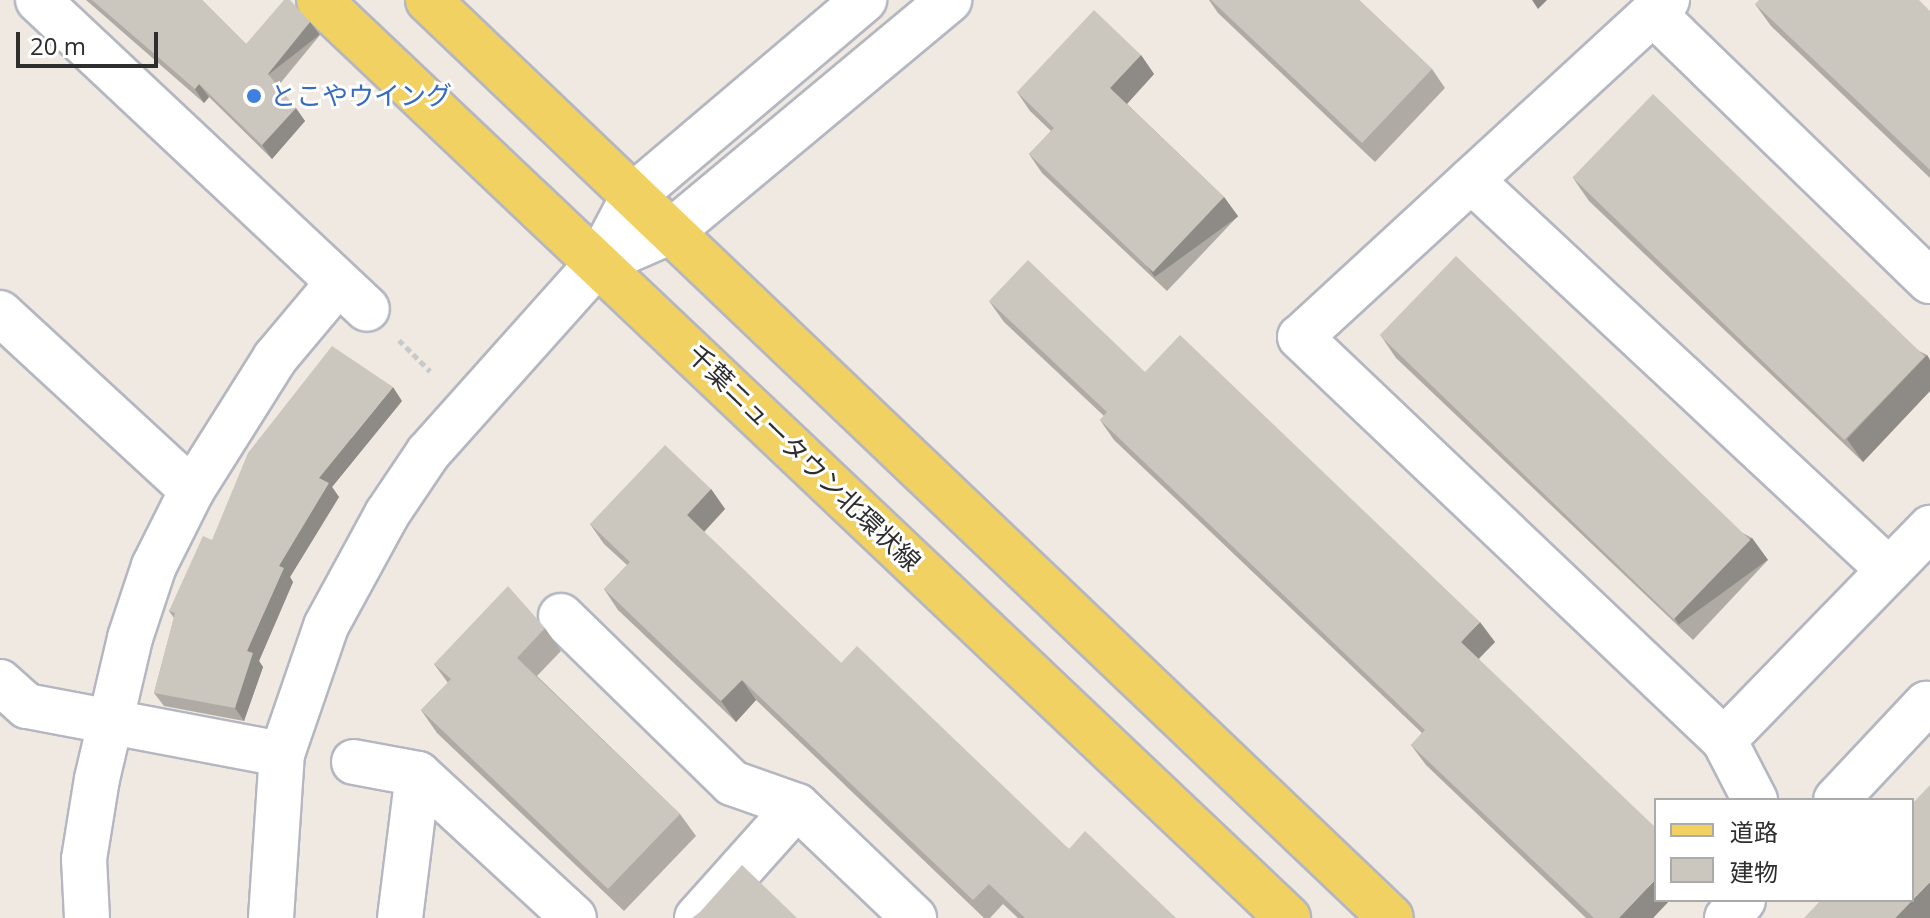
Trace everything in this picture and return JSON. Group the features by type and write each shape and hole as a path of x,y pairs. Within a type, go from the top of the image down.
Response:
{"main road":[{"name":"千葉ニュータウン北環状線","path":"319,0 1288,918"},
{"path":"428,0 1391,918"}],"street":[{"path":"38,0 352,296 275,358 192,490 154,566 109,718 84,859 87,918"},
{"path":"271,918 282,754 326,626 387,514 428,453 598,263 634,195 864,0"},
{"path":"598,263 672,231 949,0"},
{"path":"1754,798 1724,740 1300,337 1660,6 1930,281"},
{"path":"1471,180 1889,570"},
{"path":"0,313 192,490"},
{"path":"1724,740 1930,528"},
{"path":"561,616 732,783 797,806 914,918"},
{"path":"0,682 27,706 109,718 282,754"},
{"path":"1838,798 1926,704"},
{"path":"354,762 418,774 574,918"},
{"path":"400,918 418,774"},
{"path":"697,918 797,806"},
{"path":"1727,918 1741,902"}],"building":[{"path":"92,0 202,0 246,44 284,0 290,0 310,22 268,74 296,108 262,145 199,84 195,89"},
{"path":"1211,0 1359,0 1432,69 1362,143"},
{"path":"1759,0 1919,0 1930,11 1930,170 1755,4"},
{"path":"1094,10 1141,55 1110,88 1224,197 1153,272 1029,154 1054,128 1017,92"},
{"path":"1653,94 1925,357 1844,440 1572,177"},
{"path":"1456,256 1750,540 1674,619 1380,335"},
{"path":"1028,260 1145,372 1180,335 1480,622 1461,642 1654,826 1654,881 1619,918 1594,918 1411,745 1425,730 1100,420 1107,412 989,301"},
{"path":"332,346 393,387 319,478 329,483 279,566 284,568 247,651 253,653 235,708 154,693 175,613 169,611 203,536 212,540 248,453"},
{"path":"665,445 711,489 687,515 841,663 857,646 1069,849 1085,831 1176,918 1025,918 989,884 973,900 742,680 721,701 604,589 630,562 590,524"},
{"path":"508,586 545,628 517,658 680,814 608,889 421,710 451,679 434,664"},
{"path":"1930,785 1930,882 1914,898 1914,802"},
{"path":"742,865 797,918 692,918"},
{"path":"1819,902 1911,902 1895,918 1804,918"}],"place":[{"name":"とこやウイング","path":"254,96"}]}
